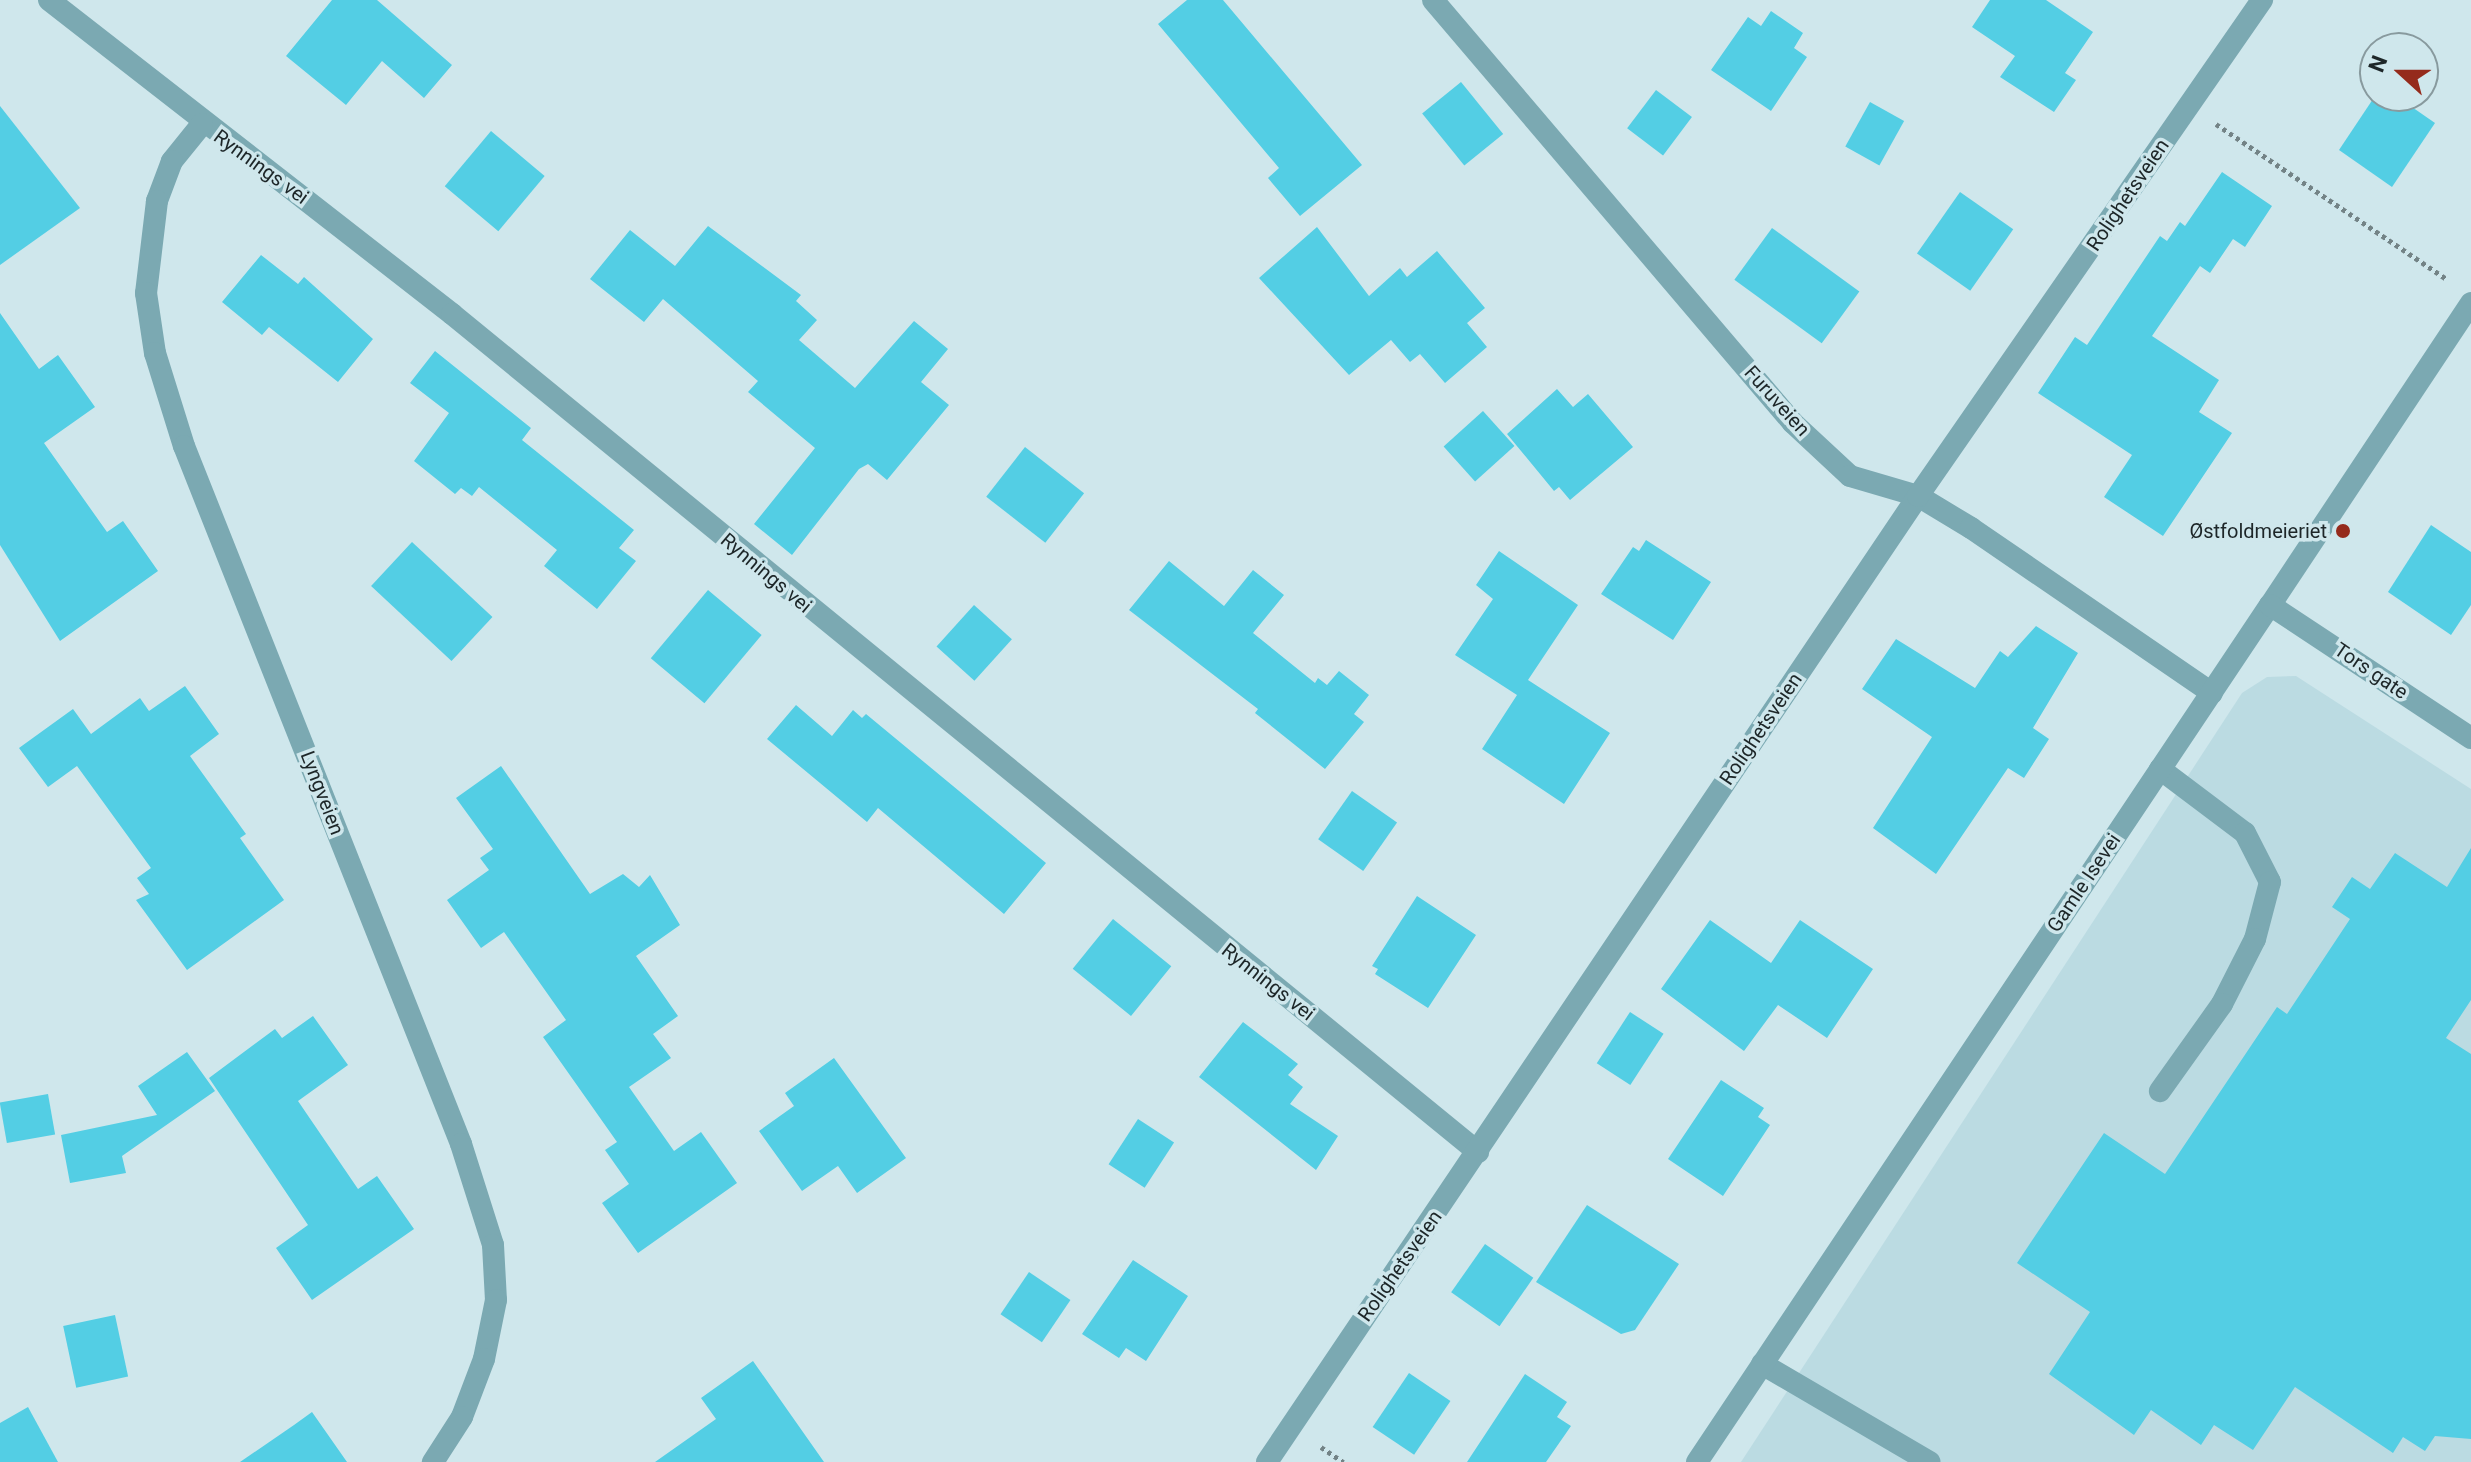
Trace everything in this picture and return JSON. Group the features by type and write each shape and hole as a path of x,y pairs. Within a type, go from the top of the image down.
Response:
{"street":[{"name":"Rynnings vei","path":"49,0 202,124 452,314 1478,1152"},
{"name":"Furuveien","path":"1433,0 1793,423 1850,476 1918,496 2212,693"},
{"name":"Rolighetsveien","path":"1267,1462 1918,496 2262,0"},
{"name":"Lyngveien","path":"202,124 172,161 157,201 146,293 155,353 190,460 461,1144 493,1245 496,1300 484,1359 462,1417 433,1462"},
{"name":"Gamle Isevei","path":"1697,1462 2471,303"},
{"name":"Tors gate","path":"2270,605 2471,738"},
{"path":"2160,769 2245,833 2270,882 2255,939 2222,1004 2160,1091"},
{"path":"1762,1364 1930,1462"}],"path":[{"path":"2189,106 2451,282"}],"shaded area":[{"path":"2296,676 2471,789 2471,1462 1741,1462 2242,693 2267,677"}],"building":[{"path":"332,0 377,0 452,65 424,98 382,61 346,105 286,56"},
{"path":"1187,0 1223,0 1362,165 1300,216 1268,178 1279,168 1158,24"},
{"path":"1990,0 2046,0 2093,32 2065,73 2076,80 2054,112 2000,77 2015,56 1972,27"},
{"path":"1771,11 1803,33 1794,48 1807,57 1771,111 1711,70 1748,17 1761,26"},
{"path":"1461,82 1503,134 1464,166 1422,113"},
{"path":"1656,90 1692,117 1663,155 1627,128"},
{"path":"1870,102 1904,121 1879,166 1845,147"},
{"path":"0,106 80,208 0,265"},
{"path":"2364,112 2419,112 2435,123 2392,187 2339,150"},
{"path":"491,131 545,176 498,231 445,186"},
{"path":"2222,172 2272,206 2245,247 2233,239 2210,273 2200,266 2152,336 2219,380 2199,412 2232,433 2163,536 2104,497 2132,455 2038,393 2075,337 2087,345 2160,236 2167,241 2180,222 2185,226"},
{"path":"1960,192 2013,229 1970,291 1917,253"},
{"path":"708,226 801,295 796,301 817,320 799,340 855,388 914,321 948,349 921,382 949,405 887,480 868,464 859,469 792,555 754,524 815,448 748,392 758,381 663,299 644,322 590,279 630,230 675,266"},
{"path":"1317,227 1369,296 1400,268 1407,277 1437,251 1485,308 1467,323 1487,347 1445,383 1420,354 1410,362 1391,340 1349,375 1259,278"},
{"path":"1772,228 1859,291 1822,343 1734,280"},
{"path":"261,255 298,284 304,277 373,339 338,382 269,327 262,335 222,302"},
{"path":"0,313 39,369 58,355 95,407 44,443 107,532 123,521 158,571 60,641 0,545"},
{"path":"435,351 531,428 522,440 634,530 619,548 636,561 597,609 544,566 557,550 479,487 472,496 461,488 455,494 414,461 449,413 410,383"},
{"path":"1557,389 1573,407 1588,394 1633,447 1570,500 1559,487 1554,491 1507,434"},
{"path":"1483,411 1514,446 1475,481 1444,446"},
{"path":"1025,447 1084,493 1045,543 986,497"},
{"path":"2431,525 2471,552 2471,605 2451,635 2388,592"},
{"path":"1646,540 1711,582 1673,640 1601,594 1633,547 1639,551"},
{"path":"412,542 492,617 452,661 371,586"},
{"path":"1499,551 1578,605 1528,680 1610,733 1564,804 1482,749 1517,695 1455,655 1493,599 1476,585"},
{"path":"1169,561 1224,606 1253,570 1284,595 1253,633 1315,683 1318,678 1327,685 1339,671 1369,695 1354,714 1364,722 1325,769 1255,713 1258,709 1129,610"},
{"path":"708,590 762,635 704,703 651,658"},
{"path":"974,605 1012,639 974,681 937,647"},
{"path":"2036,626 2078,653 2033,728 2049,739 2024,778 2008,768 1936,874 1873,828 1932,737 1862,689 1896,639 1975,688 2000,651 2008,657"},
{"path":"185,686 219,734 190,756 246,834 240,838 284,900 187,970 136,900 149,894 137,878 151,868 77,766 48,787 19,748 73,709 91,734 140,698 149,711"},
{"path":"796,705 832,736 853,710 862,718 866,714 1046,863 1004,914 878,808 867,822 767,739"},
{"path":"501,766 590,894 623,874 639,887 650,875 680,925 636,956 678,1016 653,1034 671,1058 629,1087 674,1151 701,1132 737,1183 638,1253 602,1203 629,1184 605,1150 617,1142 543,1037 566,1020 504,932 481,948 447,900 489,870 480,858 493,849 456,798"},
{"path":"1352,791 1397,823 1363,871 1318,839"},
{"path":"2471,848 2471,1000 2446,1038 2471,1054 2471,1439 2435,1436 2425,1451 2403,1437 2393,1453 2295,1387 2253,1450 2214,1425 2201,1445 2151,1410 2134,1435 2049,1374 2090,1312 2017,1263 2104,1133 2165,1174 2277,1007 2287,1014 2350,919 2332,907 2352,877 2370,889 2395,853 2447,887"},
{"path":"1417,896 1476,935 1428,1008 1375,974 1378,969 1372,966"},
{"path":"1113,919 1171,966 1131,1016 1073,969"},
{"path":"1710,920 1771,963 1800,920 1873,969 1827,1038 1778,1005 1744,1051 1661,989"},
{"path":"1630,1012 1664,1034 1630,1085 1597,1063"},
{"path":"313,1016 348,1065 298,1101 358,1189 377,1176 414,1229 312,1300 276,1248 308,1225 209,1078 275,1029 282,1038"},
{"path":"1243,1022 1298,1064 1288,1075 1303,1087 1290,1104 1338,1136 1316,1170 1199,1077"},
{"path":"187,1052 215,1091 122,1156 126,1173 70,1183 61,1135 157,1115 138,1086"},
{"path":"834,1058 906,1158 857,1193 838,1166 802,1191 759,1131 794,1106 785,1093"},
{"path":"1721,1080 1764,1108 1758,1117 1770,1125 1723,1196 1668,1159"},
{"path":"48,1094 55,1134 7,1143 0,1102"},
{"path":"1138,1119 1174,1142 1145,1188 1109,1164"},
{"path":"1587,1205 1679,1264 1635,1330 1621,1334 1536,1282"},
{"path":"1485,1244 1533,1278 1499,1326 1451,1292"},
{"path":"1133,1260 1188,1296 1146,1361 1126,1348 1119,1358 1082,1334"},
{"path":"1029,1272 1070,1300 1042,1342 1000,1314"},
{"path":"115,1315 128,1377 76,1388 63,1326"},
{"path":"753,1361 824,1462 655,1462 716,1419 701,1398"},
{"path":"1409,1373 1450,1401 1414,1455 1373,1427"},
{"path":"1525,1374 1567,1402 1557,1417 1571,1426 1546,1462 1467,1462"},
{"path":"28,1407 58,1462 0,1462 0,1423"},
{"path":"312,1412 347,1462 240,1462 294,1425"}],"place":[{"name":"Østfoldmeieriet","path":"2343,531"}]}
